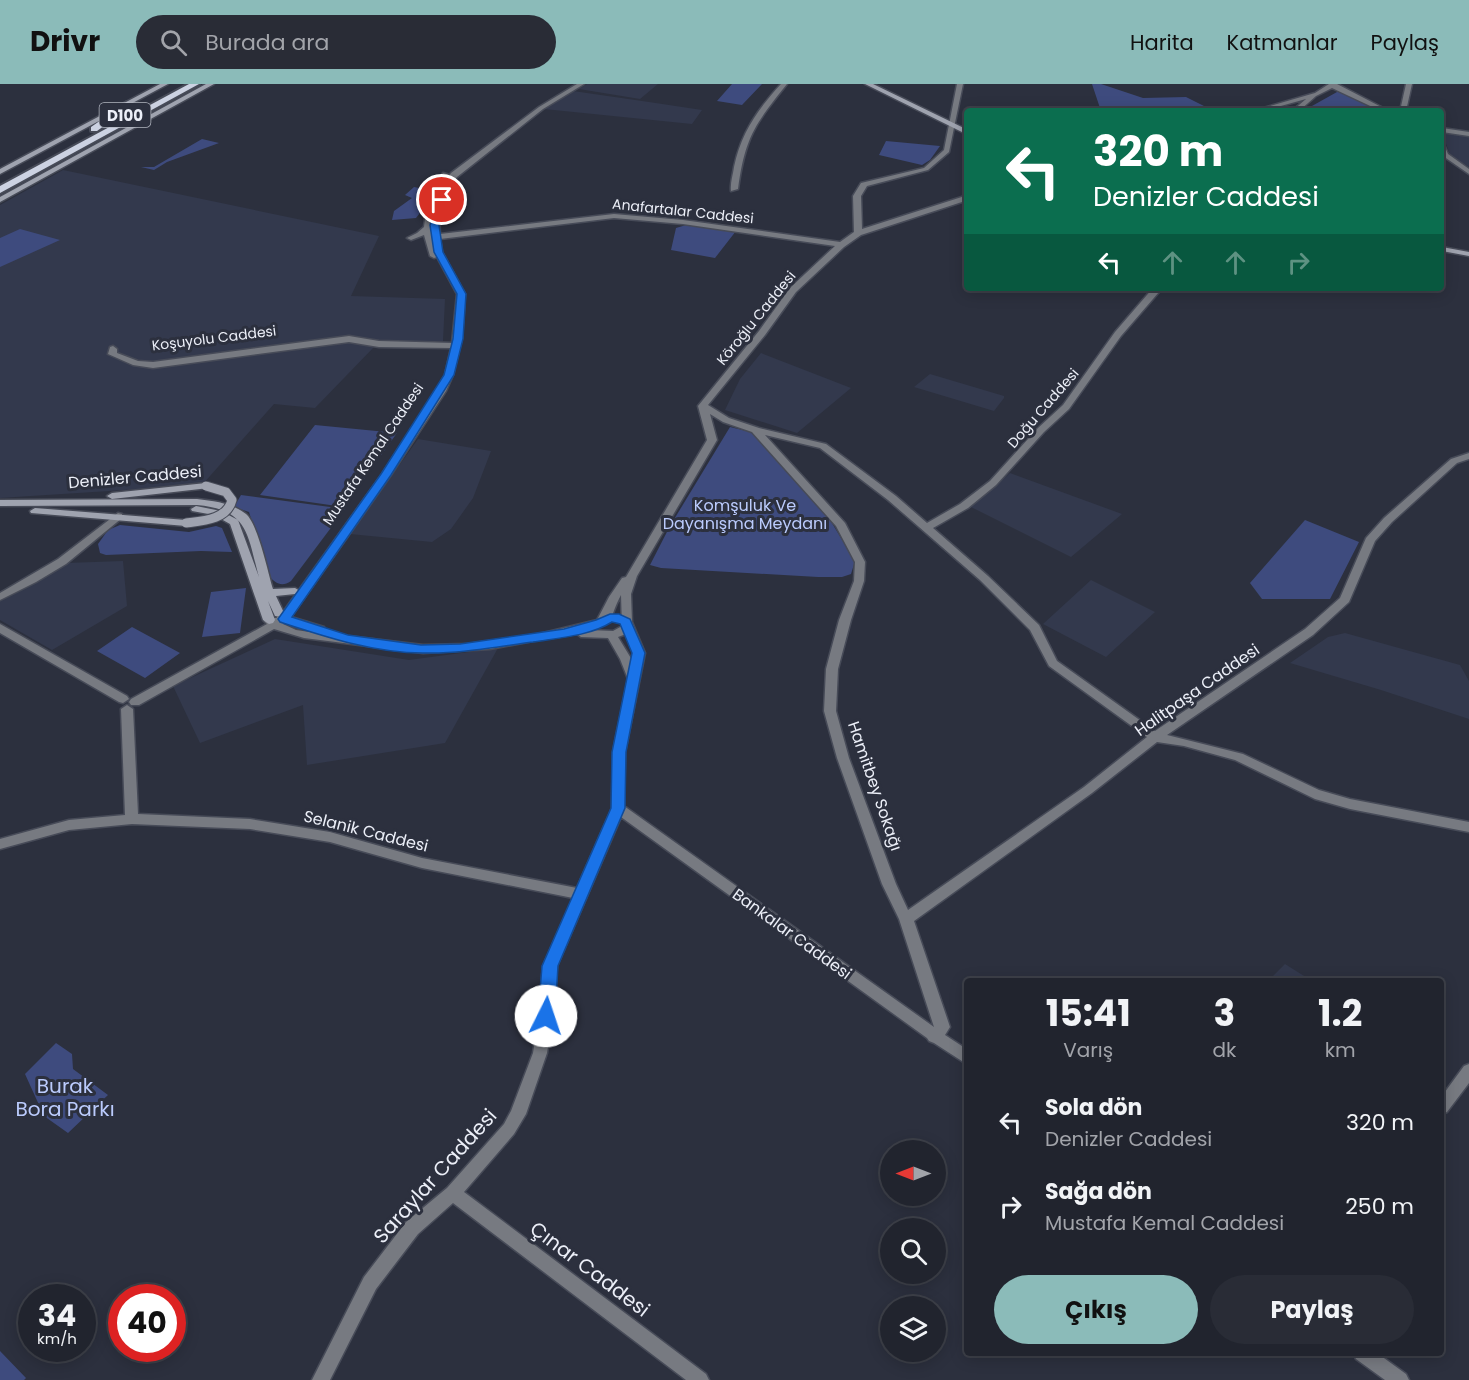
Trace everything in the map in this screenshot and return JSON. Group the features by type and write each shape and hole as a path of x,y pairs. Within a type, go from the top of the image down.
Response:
{"highway":[{"name":"D100","path":"0,181 182,84"},
{"name":"D100","path":"0,190 195,84"},
{"path":"68,145 130,104"},
{"path":"87,143 169,107"}],"main road":[{"path":"0,172 165,84"},
{"path":"0,200 211,84"},
{"path":"868,84 955,123"},
{"path":"877,84 964,129"},
{"path":"1444,245 1469,249"},
{"path":"1444,249 1469,254"},
{"name":"Denizler Caddesi","path":"0,503 20,507 186,523 214,518 229,506 232,497 230,493 221,488 206,486 20,507 0,510"},
{"name":"Denizler Caddesi","path":"20,507 197,502 226,507 243,517 252,535 277,619"},
{"name":"Denizler Caddesi","path":"20,507 195,509 225,516 237,528 277,619"},
{"path":"269,593 295,591"}],"street":[{"name":"Mustafa Kemal Caddesi","path":"129,703 250,640 277,619 382,474 447,381 453,344 452,292 427,228 436,186 448,173 528,111 570,84"},
{"path":"432,239 445,187 454,175 541,108 580,84"},
{"path":"734,189 738,160 747,133 756,115 784,84"},
{"path":"858,233 857,196 864,185 926,169 947,151 955,123 960,84"},
{"path":"1270,108 1302,101 1333,84 1380,108"},
{"path":"1404,108 1408,86"},
{"path":"1297,108 1302,101"},
{"path":"1444,130 1469,134"},
{"path":"1444,155 1469,172"},
{"name":"Köroğlu Caddesi","path":"703,406 762,333 793,290 842,245 858,233 964,198"},
{"name":"Anafartalar Caddesi","path":"432,239 614,216 706,225 842,245"},
{"path":"411,238 420,235 427,228"},
{"name":"Doğu Caddesi","path":"927,527 964,506 993,483 1066,406 1118,334 1155,291"},
{"path":"349,336 356,327"},
{"path":"362,338 370,330"},
{"name":"Koşuyolu Caddesi","path":"349,336 392,342 453,344 379,344 349,339 153,364 128,360 112,354 113,349 139,359 156,360 349,336"},
{"path":"703,406 726,420 756,430 823,446 892,498 984,578 1035,628 1053,663 1155,737 1184,742 1239,757 1315,794 1342,802 1469,827"},
{"name":"Saraylar Caddesi","path":"606,628 614,597 632,576 712,440 703,406"},
{"name":"Hamitbey Sokağı","path":"756,430 842,525 860,562 859,581 845,620 832,669 830,711 843,759 889,884 906,919 943,1027 934,1036"},
{"name":"Halitpaşa Caddesi","path":"906,919 1088,790 1155,737 1310,632 1345,600 1370,540 1388,520 1454,461 1469,456"},
{"name":"Mustafa Kemal Caddesi","path":"277,619 295,591 382,474"},
{"path":"0,597 71,558 95,539 118,516"},
{"name":"Saraylar Caddesi","path":"321,1380 370,1282 412,1228 453,1193 509,1129 518,1114 540,1053 550,966 618,808 619,752 639,653 626,624 626,594 632,576"},
{"path":"277,619 299,633 421,649 460,648 606,628 620,634 626,624 614,617 606,628"},
{"path":"0,628 129,703 132,819"},
{"path":"606,628 626,660 634,681"},
{"name":"Bankalar Caddesi","path":"618,808 964,1056"},
{"name":"Selanik Caddesi","path":"0,844 69,825 132,819 250,824 319,835 423,862 580,894"},
{"path":"1444,1104 1469,1071"},
{"name":"Çınar Caddesi","path":"453,1193 700,1380"},
{"path":"1366,1356 1400,1380"}],"shaded area":[{"path":"587,84 658,84 640,99 579,89"},
{"path":"573,91 702,110 692,124 544,109"},
{"path":"1444,132 1469,136 1469,167 1450,155"},
{"path":"63,170 379,236 351,296 445,299 443,341 374,347 315,408 274,404 202,485 0,498 0,205"},
{"path":"761,353 851,388 797,433 725,410 740,379"},
{"path":"930,374 1004,396 1004,398 994,411 914,387"},
{"path":"418,439 491,451 473,498 451,529 432,542 350,534"},
{"path":"1010,473 1122,514 1071,557 971,507"},
{"path":"123,561 127,606 52,650 0,620 0,601 66,563"},
{"path":"1091,580 1155,612 1106,657 1043,624"},
{"path":"1345,633 1460,665 1469,681 1469,719 1290,663 1328,637"},
{"path":"275,639 409,660 498,648 445,743 307,765 303,705 200,743 173,686"},
{"path":"1285,964 1307,978 1271,978"}],"green space":[{"path":"732,84 762,84 742,105 717,101"},
{"path":"1092,84 1101,84 1143,98 1186,97 1208,108 1154,108 1100,108"},
{"path":"1337,92 1344,92 1375,108 1308,108"},
{"path":"202,139 219,143 167,162 154,170 141,167 154,167"},
{"path":"886,141 940,146 930,160 922,165 879,155"},
{"path":"414,187 430,190 427,204 416,218 392,220 394,211 412,198 405,195"},
{"path":"686,225 736,231 715,258 671,250 676,228"},
{"path":"20,229 60,240 0,267 0,238"},
{"path":"315,425 397,433 344,507 260,495"},
{"name":"Komşuluk Ve Dayanışma Meydanı","path":"730,427 751,432 827,515 855,561 851,574 842,577 818,577 661,568 650,565 670,526"},
{"path":"241,495 345,509 291,581 282,584 269,576 249,512 234,507"},
{"path":"1305,520 1359,542 1330,599 1262,599 1250,583"},
{"path":"120,525 189,532 216,526 222,528 232,552 106,555 100,553 98,544 108,530"},
{"path":"246,588 240,633 202,637 211,592"},
{"path":"132,627 180,653 145,678 97,651"},
{"name":"Burak Bora Parkı","path":"56,1043 72,1054 73,1069 108,1095 68,1133 44,1116 25,1074"},
{"path":"0,1351 26,1378 24,1380 0,1380"}],"route":[{"path":"442,200 435,225 438,252 461,294 458,339 447,381 386,475 284,619 347,639 421,649 460,648 564,633 614,617 626,621 639,653 619,752 618,808 550,966 546,1016"}]}
